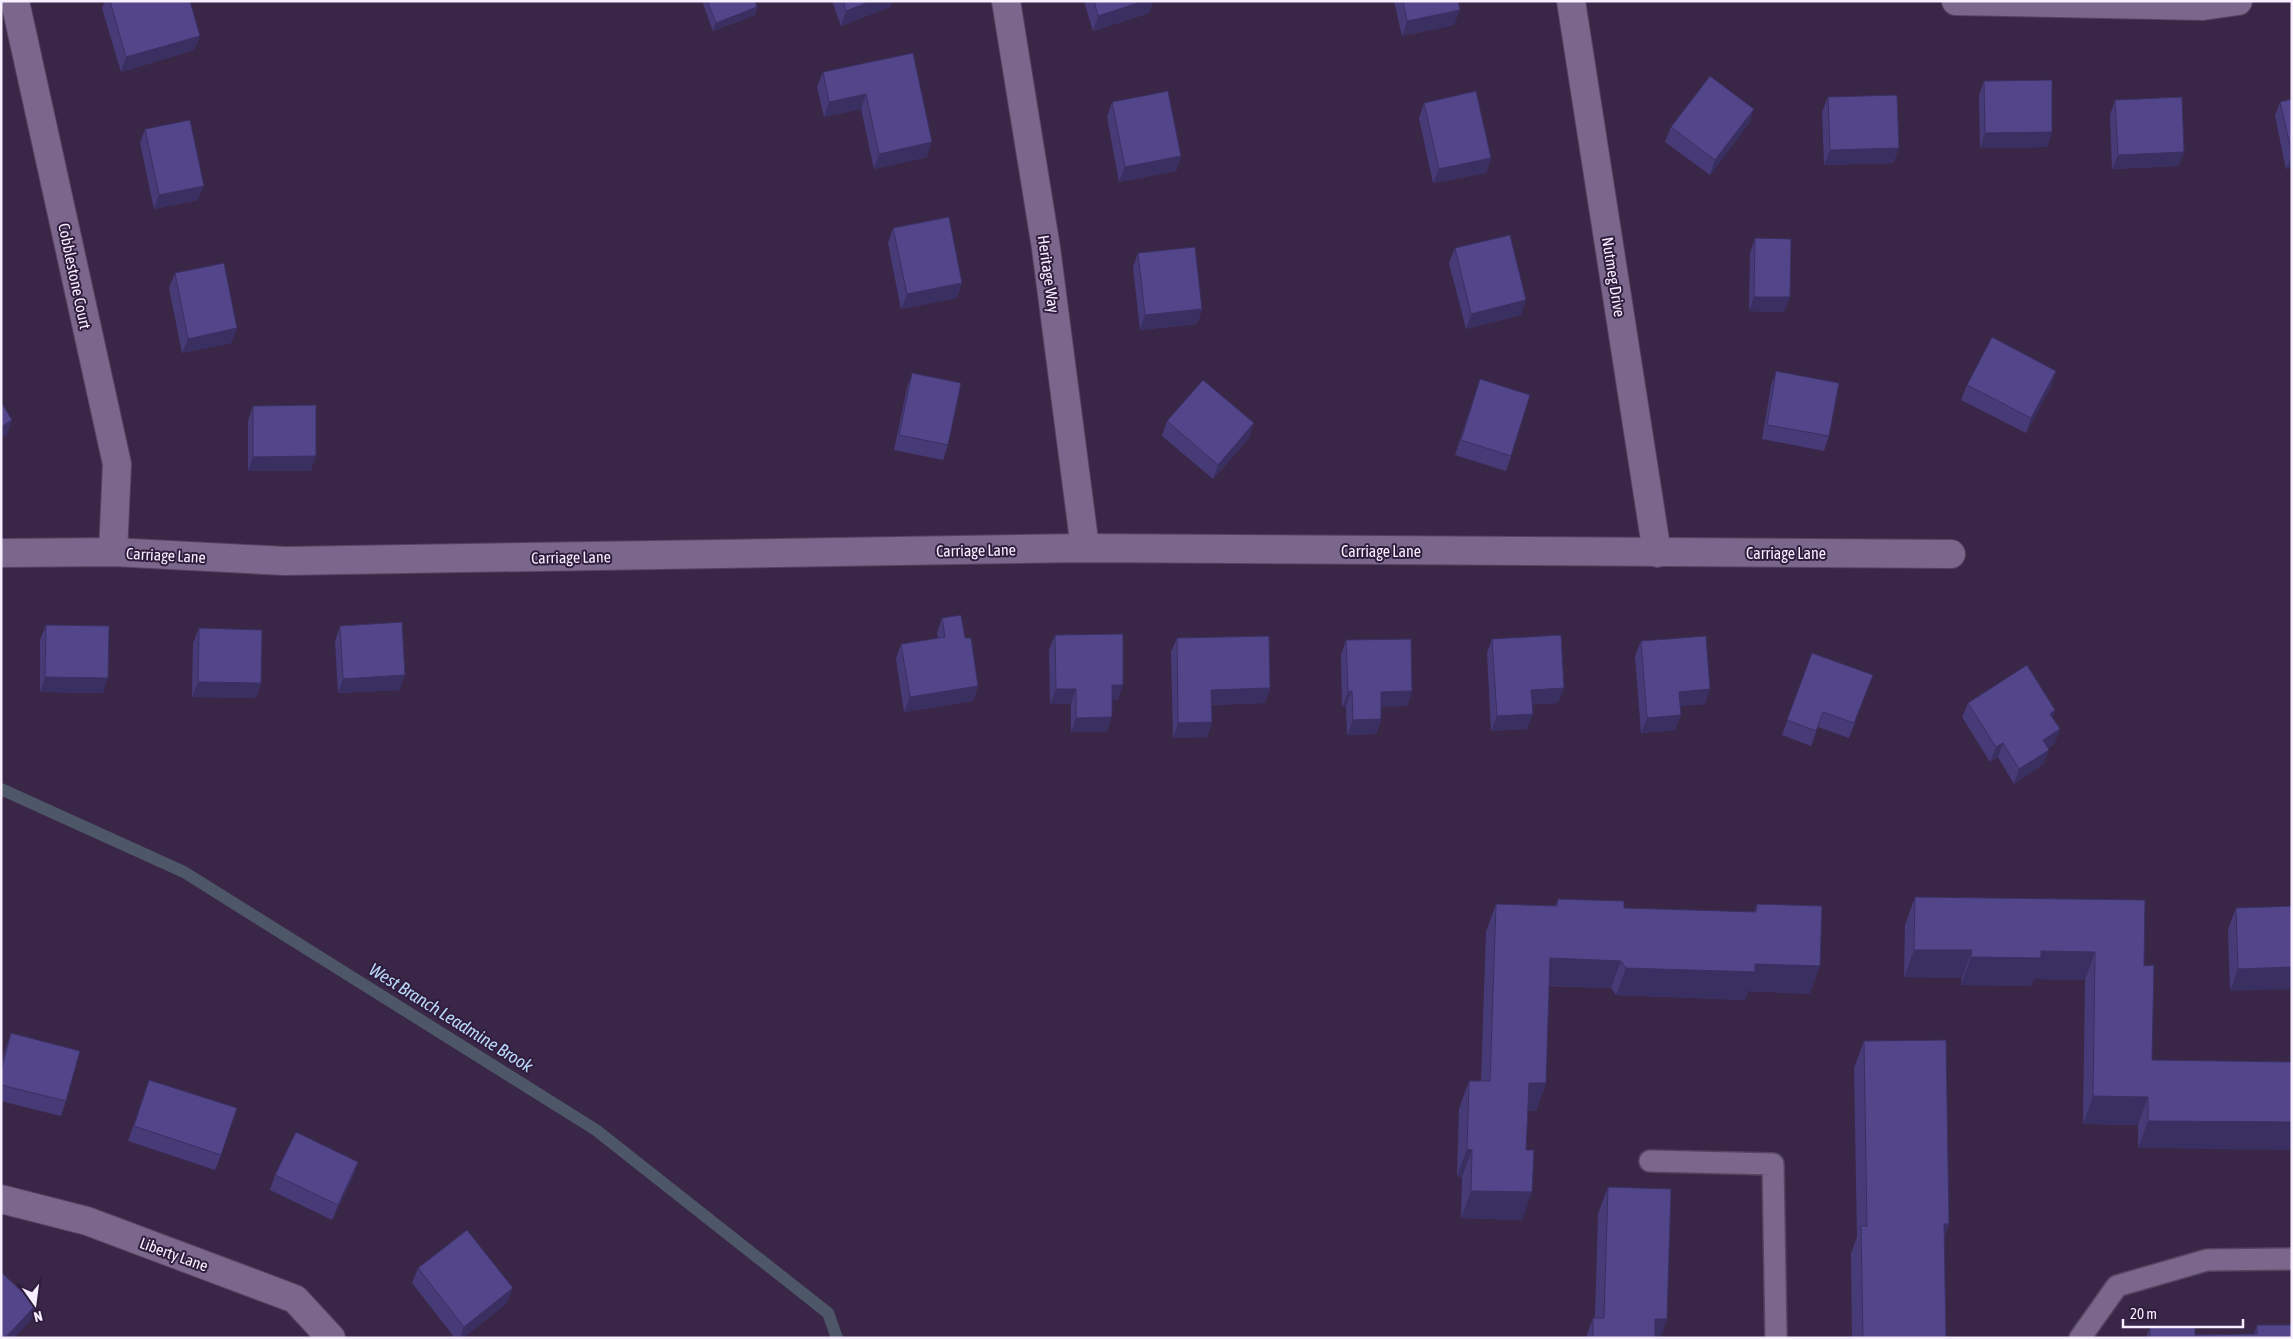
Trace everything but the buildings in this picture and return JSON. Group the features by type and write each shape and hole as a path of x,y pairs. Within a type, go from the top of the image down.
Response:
{"street":[{"name":"Cobblestone Court","path":"15,1 117,464 113,552"},
{"name":"Heritage Way","path":"1006,1 1046,248 1085,548"},
{"name":"Nutmeg Drive","path":"1571,1 1657,552"},
{"path":"1956,1 2203,6 2238,1"},
{"name":"Carriage Lane","path":"1,553 113,552 285,561 1085,548 1951,554"},
{"name":"Liberty Lane","path":"1,1198 87,1221 295,1299 331,1338"}],"lane":[{"path":"1650,1161 1773,1164 1776,1338"},
{"path":"2080,1338 2117,1286 2207,1260 2292,1259"}],"waterway":[{"name":"West Branch Leadmine Brook","path":"1,789 184,872 596,1130 828,1313 837,1338"}]}
